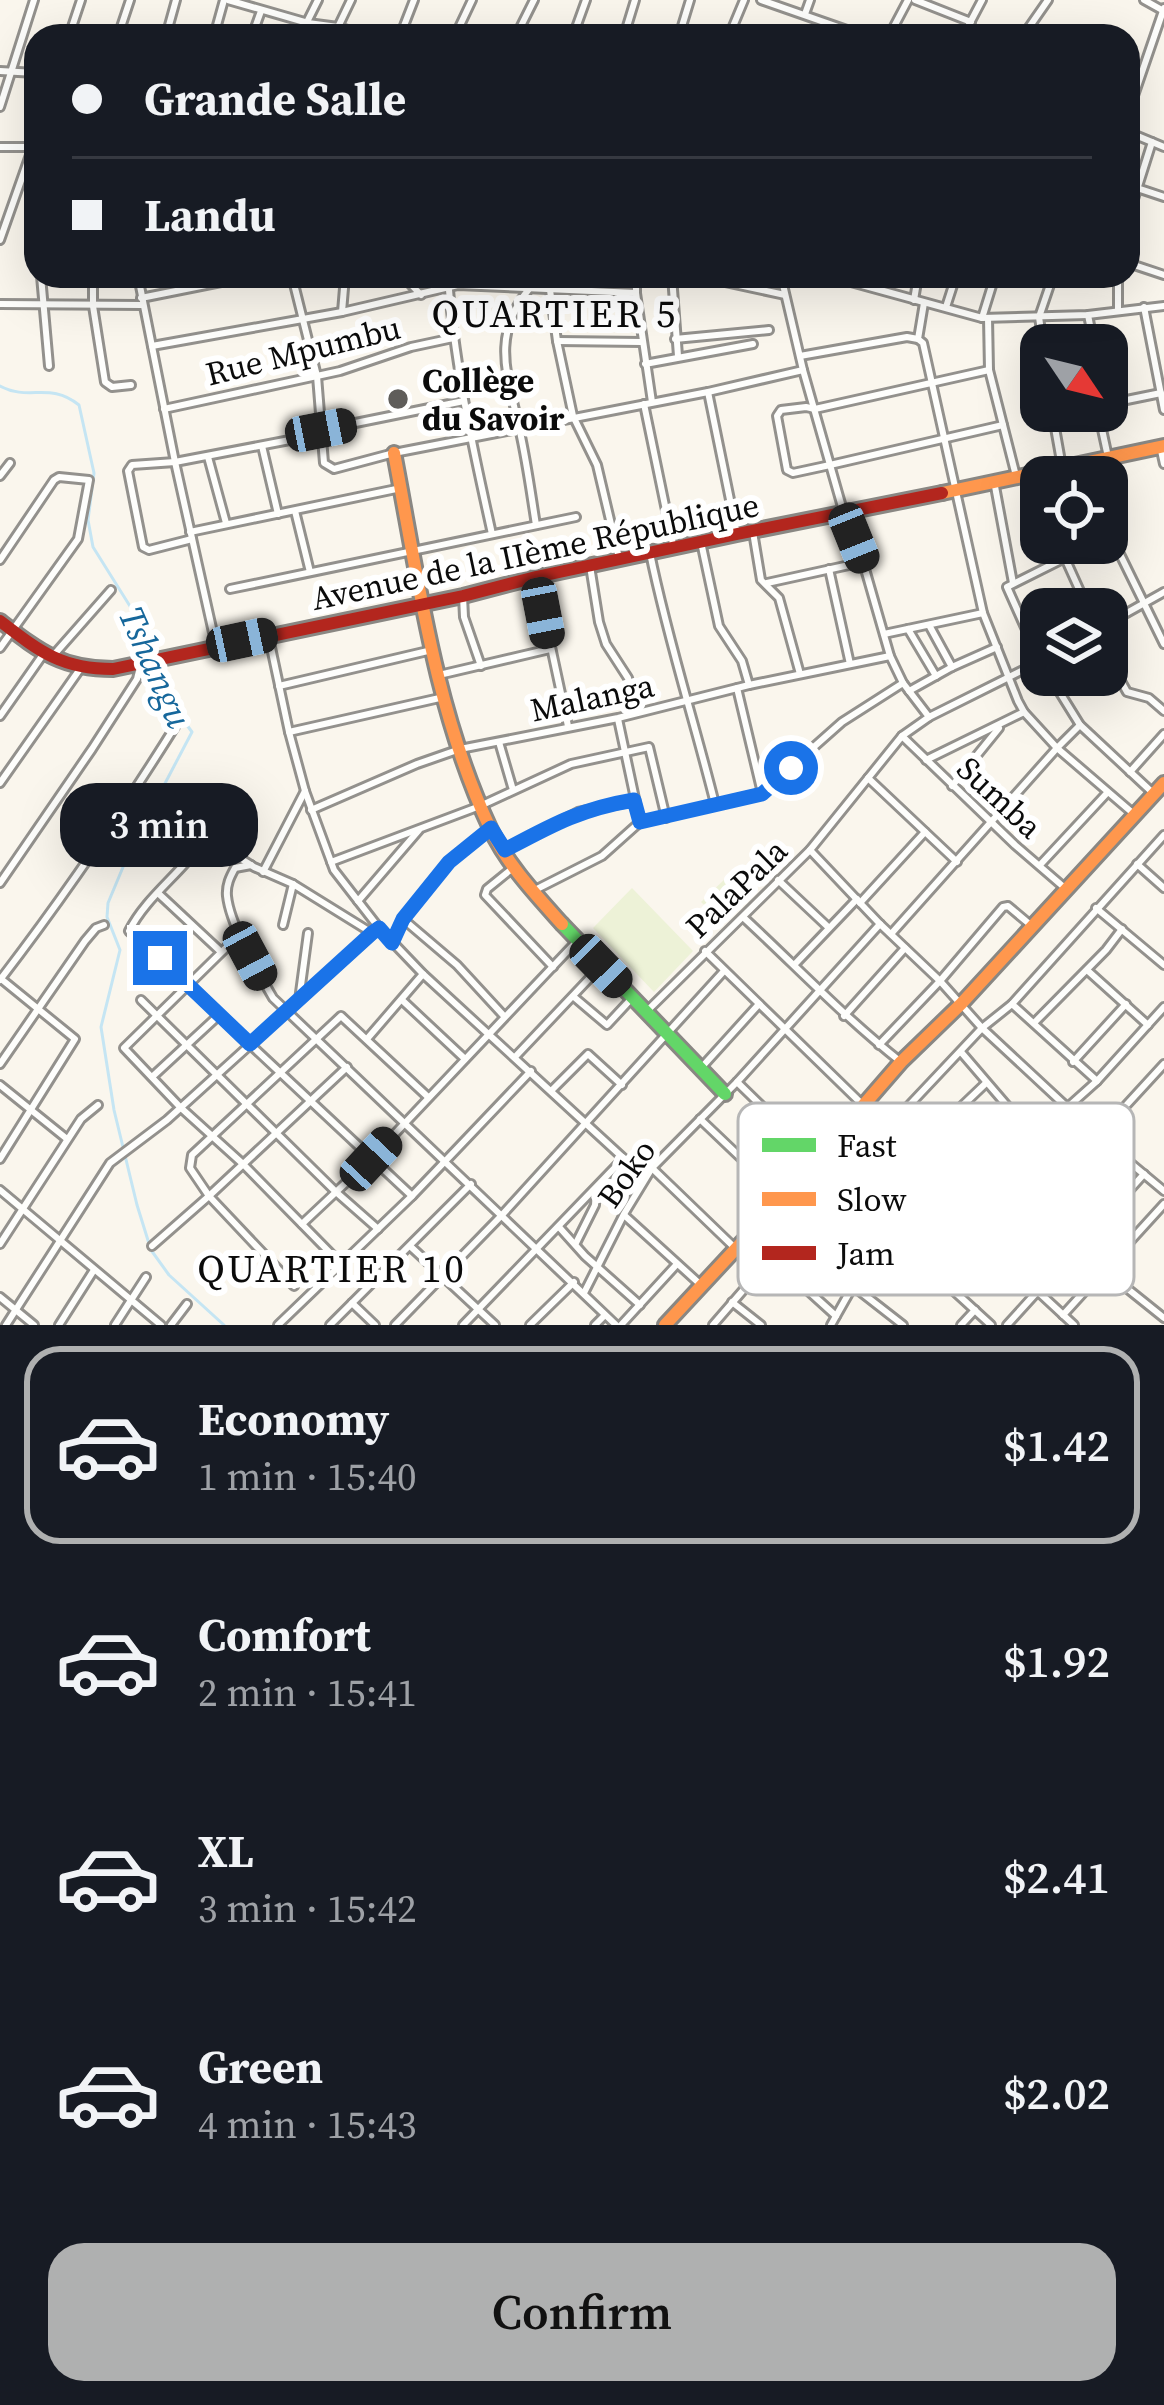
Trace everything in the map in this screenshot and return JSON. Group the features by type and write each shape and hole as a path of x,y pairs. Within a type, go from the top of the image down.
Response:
{"street":[{"path":"226,0 316,24"},
{"path":"308,23 318,0"},
{"path":"761,0 832,24"},
{"path":"805,14 810,0"},
{"path":"911,0 970,22 982,0"},
{"path":"1141,79 1164,10 1144,0"},
{"path":"257,24 262,10"},
{"path":"0,107 24,31"},
{"path":"0,71 24,72"},
{"path":"1140,182 1164,136"},
{"path":"0,240 24,174"},
{"path":"42,288 49,366"},
{"path":"93,288 105,382 112,387 131,385"},
{"path":"140,288 216,646"},
{"path":"0,304 142,302 188,288"},
{"path":"295,288 317,376 324,463 334,469 803,370"},
{"path":"342,312 344,288"},
{"path":"414,288 421,295"},
{"path":"521,288 636,293"},
{"path":"636,288 648,403 674,550"},
{"path":"673,288 678,357"},
{"path":"752,288 784,295"},
{"path":"783,288 844,514 890,656 929,717"},
{"path":"865,288 985,318 1088,315 1164,305"},
{"path":"914,300 916,288"},
{"path":"946,308 952,288"},
{"path":"991,288 985,318 989,370 1016,476"},
{"path":"1040,324 1049,288"},
{"path":"1118,288 1118,310"},
{"path":"152,346 448,289 464,401 492,534"},
{"path":"529,289 507,332 503,364 536,525"},
{"path":"550,290 573,416 597,465 619,560"},
{"path":"918,339 924,303"},
{"path":"1144,308 1164,410"},
{"path":"1088,315 1090,324"},
{"path":"675,339 769,330"},
{"path":"800,356 907,337 923,343 983,614 1024,712 1057,748 1135,815"},
{"name":"Rue Mpumbu","path":"164,410 356,367 453,338"},
{"path":"556,341 642,343"},
{"path":"645,364 753,344"},
{"path":"989,370 814,409 781,410 777,416 789,473 1003,425"},
{"path":"708,392 737,534"},
{"path":"1128,400 1161,393"},
{"path":"400,488 226,523 145,550 129,468 262,446 464,401"},
{"path":"262,446 278,514"},
{"path":"1162,446 1164,464"},
{"name":"Avenue de la IIème République","path":"1110,456 1162,446"},
{"path":"394,453 443,697 491,828 533,891 725,1094"},
{"path":"208,455 226,523"},
{"path":"0,476 10,463"},
{"name":"Avenue de la IIème République","path":"6,626 47,657 80,669 112,669 1020,476"},
{"path":"0,560 54,480 86,478 90,484 78,539 6,626 0,648"},
{"path":"994,481 1013,583"},
{"path":"296,511 310,572"},
{"path":"230,589 576,518"},
{"path":"753,531 761,580 779,598 800,674"},
{"path":"701,542 719,626 742,661 749,686"},
{"path":"650,553 715,804"},
{"path":"766,583 863,562"},
{"path":"1020,618 1007,590 1053,564"},
{"path":"1124,564 1164,644"},
{"path":"590,566 606,644 628,678 639,712"},
{"path":"829,569 850,664"},
{"path":"536,577 568,727"},
{"path":"0,716 47,657 111,590"},
{"path":"1128,611 1164,592"},
{"path":"463,596 464,617 481,666"},
{"path":"884,634 983,614"},
{"path":"928,625 952,667"},
{"path":"908,629 936,676"},
{"path":"269,635 311,809 334,870 376,930"},
{"path":"909,691 997,647"},
{"path":"439,675 550,649"},
{"path":"279,686 431,650"},
{"name":"Malanga","path":"311,809 460,749 890,656"},
{"path":"0,883 137,679 141,663"},
{"path":"0,783 80,669"},
{"name":"PalaPala","path":"646,1012 810,850 902,736 929,717 1020,672"},
{"path":"533,891 602,856 640,822 762,794 842,722 903,683"},
{"path":"737,688 762,794"},
{"path":"1128,692 1144,696 1164,711"},
{"path":"1061,696 1080,725 1154,794"},
{"path":"289,732 443,697"},
{"path":"926,760 1024,712"},
{"path":"618,718 640,822"},
{"path":"0,1160 76,1039 0,979 122,811 176,725"},
{"path":"952,786 1000,725"},
{"path":"891,934 1080,725"},
{"path":"1130,772 1164,734"},
{"name":"Sumba","path":"902,736 1068,890"},
{"path":"499,741 512,790"},
{"name":"Malanga","path":"331,862 480,806 571,764 649,746 665,818"},
{"path":"868,778 957,862"},
{"path":"867,1103 1164,783"},
{"path":"263,872 305,791"},
{"path":"1040,865 1107,793"},
{"path":"505,850 578,812 634,800"},
{"path":"188,825 263,872 376,930 645,1178"},
{"path":"358,901 421,827"},
{"path":"392,943 403,919 449,862 491,828"},
{"path":"795,964 925,832"},
{"path":"912,1103 982,1028 1012,1004 1164,835"},
{"path":"206,836 130,927 131,932 412,1196"},
{"path":"810,850 982,1028 1063,1103"},
{"path":"1137,864 1163,885"},
{"path":"251,865 236,868 226,893 240,934 273,998 605,1315 619,1325 677,1264"},
{"path":"515,866 485,895 553,967"},
{"path":"778,880 829,928"},
{"path":"283,925 293,884"},
{"path":"159,894 220,951"},
{"path":"879,1045 1003,907 1034,927"},
{"path":"1096,908 1164,965"},
{"path":"743,917 844,1016 901,1062"},
{"path":"403,919 457,964 505,1016"},
{"path":"820,993 880,924"},
{"path":"0,1064 85,941 104,925"},
{"path":"1034,1023 1122,928"},
{"path":"6,1325 110,1163 166,1120 376,930"},
{"path":"299,1000 308,933"},
{"path":"240,934 156,1013 126,1044 126,1051 342,1264"},
{"path":"302,1224 371,1159 577,941"},
{"path":"844,1016 904,948"},
{"path":"705,951 861,1103"},
{"path":"515,1057 601,966"},
{"name":"Boko","path":"395,1325 668,1036 724,970"},
{"path":"1087,970 1148,1025"},
{"path":"367,1039 423,974"},
{"name":"Boko","path":"584,1293 652,1168 820,993"},
{"path":"574,997 607,1025 632,998"},
{"path":"141,1000 378,1229"},
{"path":"402,1000 464,1059"},
{"path":"700,1068 758,1004"},
{"path":"1012,1004 1097,1081"},
{"path":"1073,1062 1126,1004"},
{"path":"1073,1103 1164,1007"},
{"path":"152,1077 219,1015"},
{"path":"294,1286 209,1196 190,1168 192,1156 341,1016 428,1097"},
{"path":"961,1052 1004,1103"},
{"path":"552,1090 588,1054 622,1084"},
{"path":"1128,1103 1164,1064"},
{"path":"152,1246 347,1067"},
{"path":"278,1325 412,1196 531,1071"},
{"path":"737,1082 759,1103"},
{"path":"965,1103 986,1083"},
{"path":"0,1085 68,1139"},
{"path":"0,1244 81,1119 98,1106"},
{"path":"700,1119 738,1155"},
{"path":"463,1325 623,1159"},
{"path":"1134,1166 1164,1191"},
{"path":"652,1168 736,1250 664,1325"},
{"path":"1134,1185 1144,1174"},
{"path":"330,1325 471,1184"},
{"path":"576,1243 595,1205 596,1189"},
{"path":"0,1190 161,1325"},
{"path":"1134,1236 1164,1204"},
{"path":"624,1214 701,1285"},
{"path":"559,1227 640,1305"},
{"path":"409,1245 495,1325"},
{"path":"59,1325 94,1270"},
{"path":"115,1325 146,1277"},
{"path":"530,1325 574,1282"},
{"path":"1134,1294 1164,1318"},
{"path":"713,1325 738,1295"},
{"path":"814,1295 836,1316"},
{"path":"831,1325 848,1295"},
{"path":"865,1295 903,1325"},
{"path":"960,1295 992,1325"},
{"path":"1007,1325 1035,1295"},
{"path":"1039,1295 1074,1325"},
{"path":"1063,1315 1080,1295"},
{"path":"0,1297 34,1325"},
{"path":"732,1302 758,1324"},
{"path":"352,1303 375,1325"},
{"path":"172,1325 187,1304"},
{"path":"961,1325 975,1309"},
{"path":"595,1325 605,1315"}],"green space":[{"path":"727,877 739,888 713,913 701,902"},
{"path":"632,888 693,951 654,992 593,928"}],"waterway":[{"name":"Tshangu","path":"0,386 58,394 79,405 94,473 88,520 93,547 133,611 167,698 192,732 131,848 108,903 107,917 120,950 101,1027 114,1110 151,1250 169,1275 224,1325"}],"traffic: fast":[{"path":"562,924 725,1094"}],"traffic: slow":[{"path":"942,493 1164,446"},
{"path":"394,453 430,644 471,783 504,854 562,924"},
{"path":"865,1103 1164,783"},
{"path":"665,1325 738,1246"}],"traffic: jam":[{"path":"0,621 52,656 79,666 113,669 942,493"}],"place":[{"name":"Collège du Savoir","path":"398,399"}],"district":[{"name":"QUARTIER 5","path":"555,313"},
{"name":"QUARTIER 10","path":"332,1268"}],"route":[{"path":"160,958 250,1044 379,928 392,943 403,919 449,862 491,828 505,850 578,812 605,805 634,800 640,822 665,818 762,794 791,768"}]}
